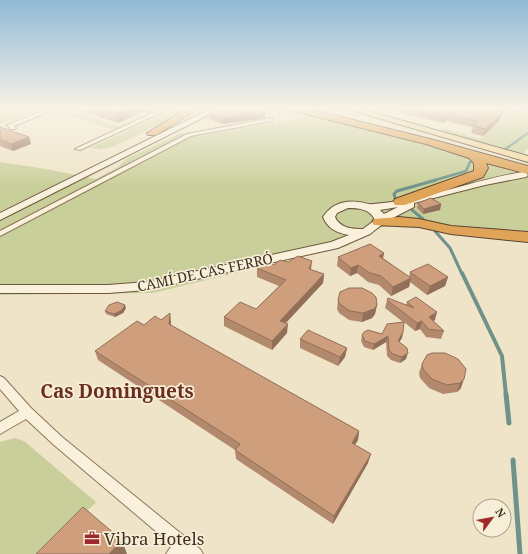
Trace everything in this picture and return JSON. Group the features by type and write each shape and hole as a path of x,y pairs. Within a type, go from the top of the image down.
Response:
{"highway":[{"path":"401,135 472,154 526,172"},
{"path":"416,135 526,172"},
{"path":"431,135 526,161"},
{"path":"400,202 479,174 482,168 480,161 472,154"},
{"path":"380,221 419,223 451,230 528,237"}],"main road":[{"path":"438,135 526,161"}],"street":[{"path":"78,149 109,135"},
{"path":"0,209 148,135"},
{"path":"0,217 164,135"},
{"path":"0,234 191,135"},
{"path":"368,208 428,197 484,181 526,172"},
{"path":"368,208 377,213 380,221 428,197"},
{"name":"CAMÍ DE CAS FERRÓ","path":"315,249 330,241 333,237 334,225 330,216 337,208 352,205 368,208"},
{"name":"CAMÍ DE CAS FERRÓ","path":"0,289 108,289 147,286 315,249 344,241 363,232 380,221"},
{"path":"334,225 348,232 363,232"},
{"name":"CAMÍ DE CAS FERRÓ","path":"0,297 22,288"},
{"path":"0,381 26,412 178,549 195,554"},
{"path":"0,429 26,412"}],"green space":[{"path":"119,135 138,135 113,147 101,149 90,148"},
{"path":"177,135 391,135 457,152 528,177 528,240 406,223 392,224 378,229 348,245 153,293 0,295 0,162 96,179 118,167 126,159"},
{"path":"454,135 466,135 480,139 484,135 528,135 528,148 522,155"},
{"path":"15,438 24,441 96,502 45,554 0,554 0,442"}],"building":[{"path":"0,135 23,135 29,137 11,144 0,140"},
{"path":"431,198 441,204 424,209 418,203"},
{"path":"370,244 384,253 379,256 411,278 393,287 381,276 370,273 358,265 351,268 338,257"},
{"path":"298,256 312,261 309,269 324,274 280,321 288,324 272,341 224,317 240,302 256,309 286,280 257,268 265,261 274,265 280,260 288,262"},
{"path":"428,264 448,277 430,286 410,272"},
{"path":"349,288 362,288 372,293 376,297 377,305 374,309 363,313 350,311 340,304 338,300 340,292"},
{"path":"416,297 437,312 429,317 444,331 428,329 422,321 417,323 387,300 388,298 414,308 407,302"},
{"path":"117,302 125,305 122,310 114,314 105,311 109,305"},
{"path":"170,313 169,324 359,431 352,443 371,454 334,516 235,450 240,444 95,351 137,321 144,325 155,316 161,320"},
{"path":"404,322 403,332 398,341 407,348 408,353 402,357 393,354 389,350 388,336 374,344 365,341 362,335 368,330 382,334 387,324"},
{"path":"308,330 347,348 340,357 300,339"},
{"path":"432,353 445,353 458,359 466,369 464,379 460,383 447,385 432,379 423,369 422,364 427,355"},
{"path":"83,507 122,540 109,554 36,554"}],"waterway":[{"path":"504,150 525,135"},
{"path":"432,181 466,171 470,162 474,161"},
{"path":"395,198 394,194 397,191 436,180"},
{"path":"412,210 423,219"},
{"path":"434,230 450,248 462,274"},
{"path":"462,273 502,356 506,395"},
{"path":"506,394 509,423"},
{"path":"513,460 520,554"}],"place":[{"name":"Vibra Hotels","path":"92,538"}],"district":[{"name":"Cas Dominguets","path":"117,391"}]}
